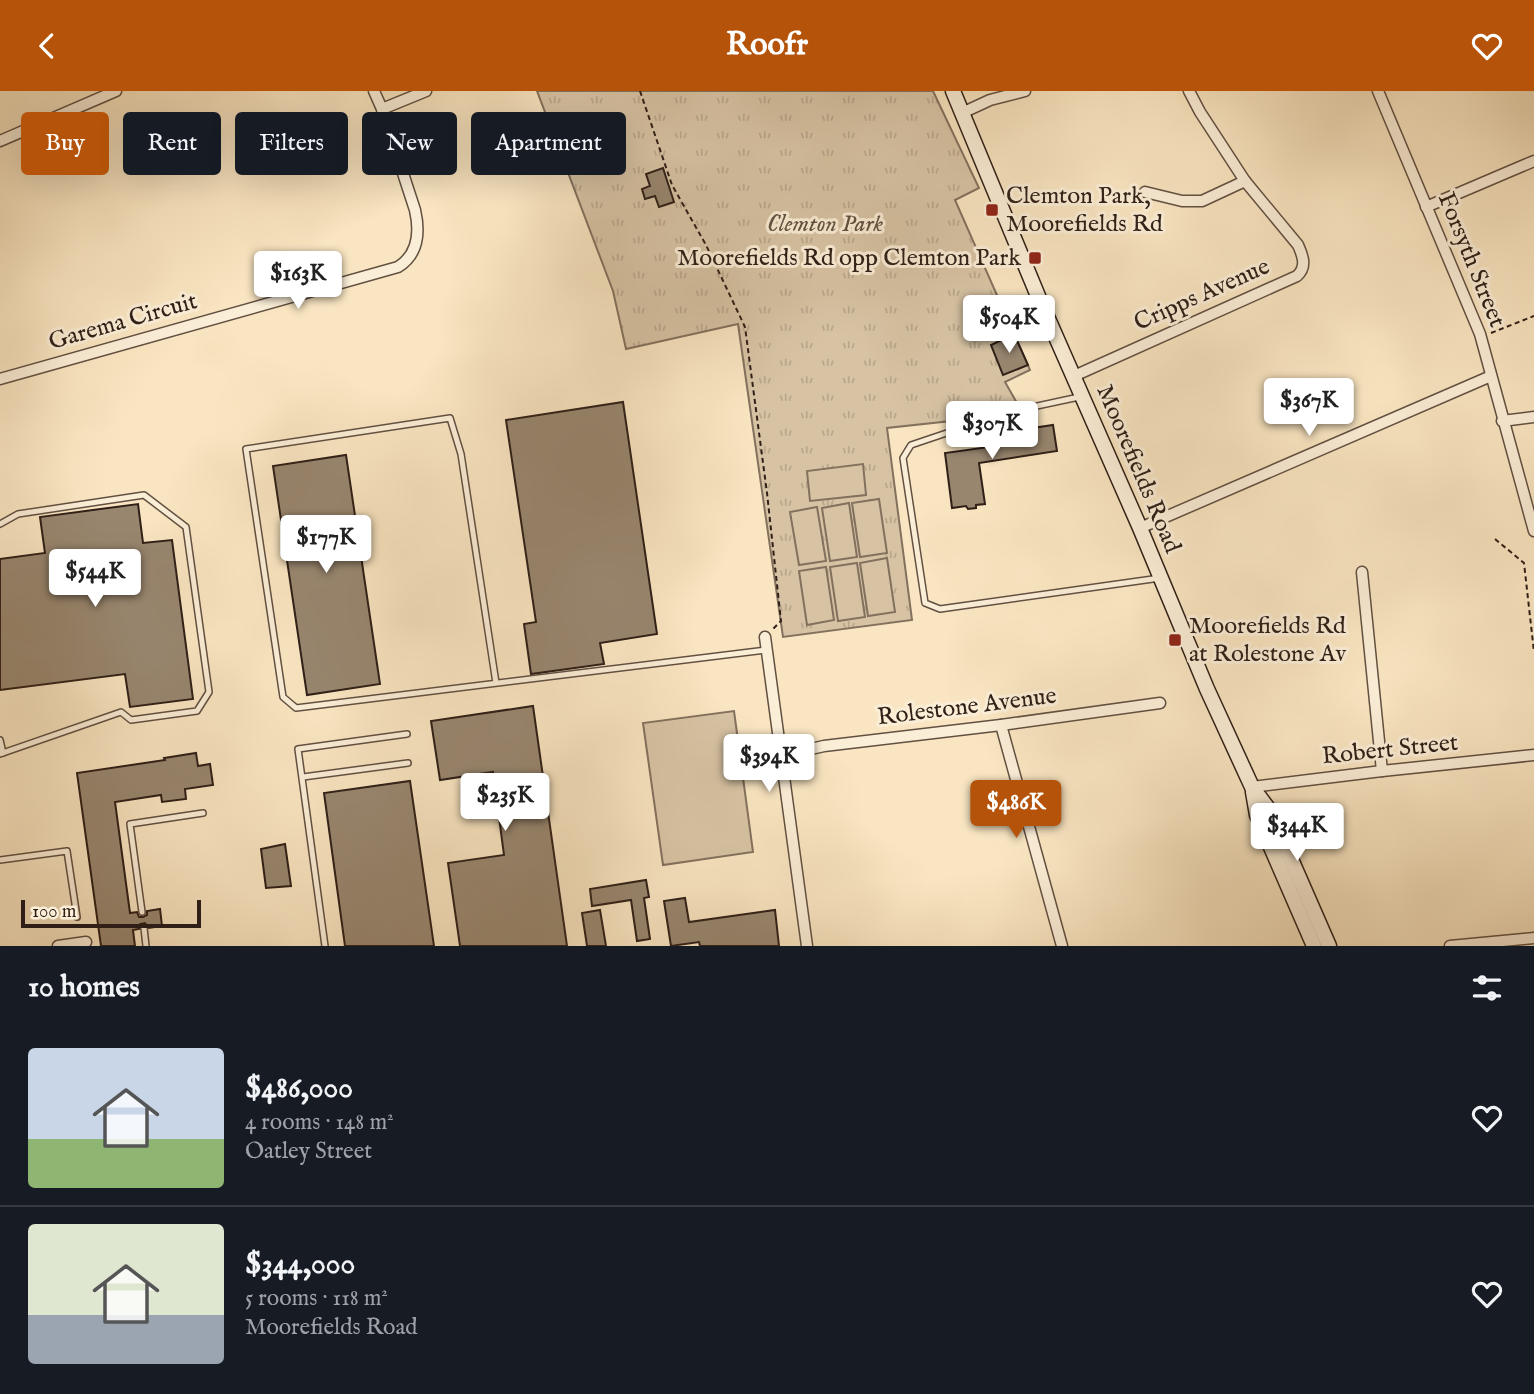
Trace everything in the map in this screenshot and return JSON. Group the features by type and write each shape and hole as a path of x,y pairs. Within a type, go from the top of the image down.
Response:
{"main road":[{"name":"Moorefields Road","path":"953,91 1207,689 1252,787 1270,811 1329,946"},
{"name":"Moorefields Road","path":"1252,787 1257,815 1314,946"}],"street":[{"path":"0,141 116,91"},
{"name":"Garema Circuit","path":"0,379 398,267 406,262 415,248 418,225 374,91"},
{"path":"382,109 426,91"},
{"path":"962,113 990,100 1025,91"},
{"name":"Cripps Avenue","path":"1074,376 1300,274 1304,263 1297,245 1245,181 1189,91"},
{"name":"Forsyth Street","path":"1378,91 1480,334 1534,531"},
{"path":"1426,207 1534,161"},
{"path":"1145,192 1182,201 1202,201 1245,181"},
{"path":"1140,529 1491,376"},
{"path":"1503,421 1534,417"},
{"path":"1362,572 1382,771"},
{"path":"765,637 807,946"},
{"name":"Rolestone Avenue","path":"780,757 824,746 1160,703"},
{"path":"1001,725 1062,946"},
{"name":"Robert Street","path":"1252,787 1534,755"},
{"path":"1450,946 1534,939"},
{"path":"58,946 86,942"}],"lane":[{"path":"1082,396 1009,412 911,445 903,458 925,603 940,609 1161,578"},
{"path":"496,683 461,454 450,418 246,449 283,697 296,708 766,650"},
{"path":"0,524 18,514 144,495 186,527 209,692 197,711 131,720 121,712 1,753 0,740"},
{"path":"325,946 298,749 407,734"},
{"path":"303,778 408,763"},
{"path":"142,912 130,824 203,813"},
{"path":"0,860 67,851 77,917"},
{"path":"144,928 146,946"}],"path":[{"path":"640,91 672,185 706,245 745,327 768,493 781,621 765,637"},
{"path":"1480,334 1497,331 1534,316"},
{"path":"1495,540 1524,563 1534,652"}],"green space":[{"name":"Clemton Park","path":"537,91 933,91 979,188 955,200 1030,370 1005,382 1017,403 970,419 887,428 912,620 783,637 738,324 626,349 613,291 569,175 626,175 626,112 545,112"},
{"path":"863,464 866,495 810,501 807,471"},
{"path":"879,499 887,553 860,557 852,503"},
{"path":"849,503 857,557 830,561 822,508"},
{"path":"817,507 826,561 799,565 790,512"},
{"path":"887,558 895,612 868,616 860,563"},
{"path":"857,563 865,617 838,621 830,567"},
{"path":"826,567 834,620 807,625 799,571"},
{"path":"734,711 753,852 663,865 643,723"}],"building":[{"path":"663,168 674,202 659,207 655,196 645,199 642,189 650,186 646,174"},
{"path":"1014,334 1028,365 1003,375 991,345"},
{"path":"623,402 657,634 600,643 604,664 531,674 524,624 536,622 506,420"},
{"path":"1053,425 1057,451 979,463 985,504 968,509 966,506 952,508 945,453 989,447 987,435"},
{"path":"346,455 380,684 307,695 273,466"},
{"path":"138,504 143,543 172,540 193,699 130,707 125,674 0,690 0,559 45,553 40,517"},
{"path":"533,706 567,946 460,946 448,863 504,855 493,772 440,780 431,721"},
{"path":"196,753 198,766 210,764 213,785 185,789 186,799 162,802 161,795 115,802 130,913 137,912 139,917 143,917 147,915 147,911 160,909 162,926 149,928 145,923 140,924 139,929 133,930 135,946 101,946 77,773"},
{"path":"410,781 434,946 345,946 324,793"},
{"path":"285,844 291,886 266,888 261,849"},
{"path":"646,880 649,897 644,898 650,939 637,941 631,900 592,906 590,889"},
{"path":"685,898 689,922 775,910 779,946 700,946 699,942 671,946 664,901"},
{"path":"600,910 606,946 587,946 582,913"}],"place":[{"name":"Clemton Park, Moorefields Rd","path":"992,210"},
{"name":"Moorefields Rd opp Clemton Park","path":"1035,258"},
{"name":"Moorefields Rd at Rolestone Av","path":"1175,640"}]}
